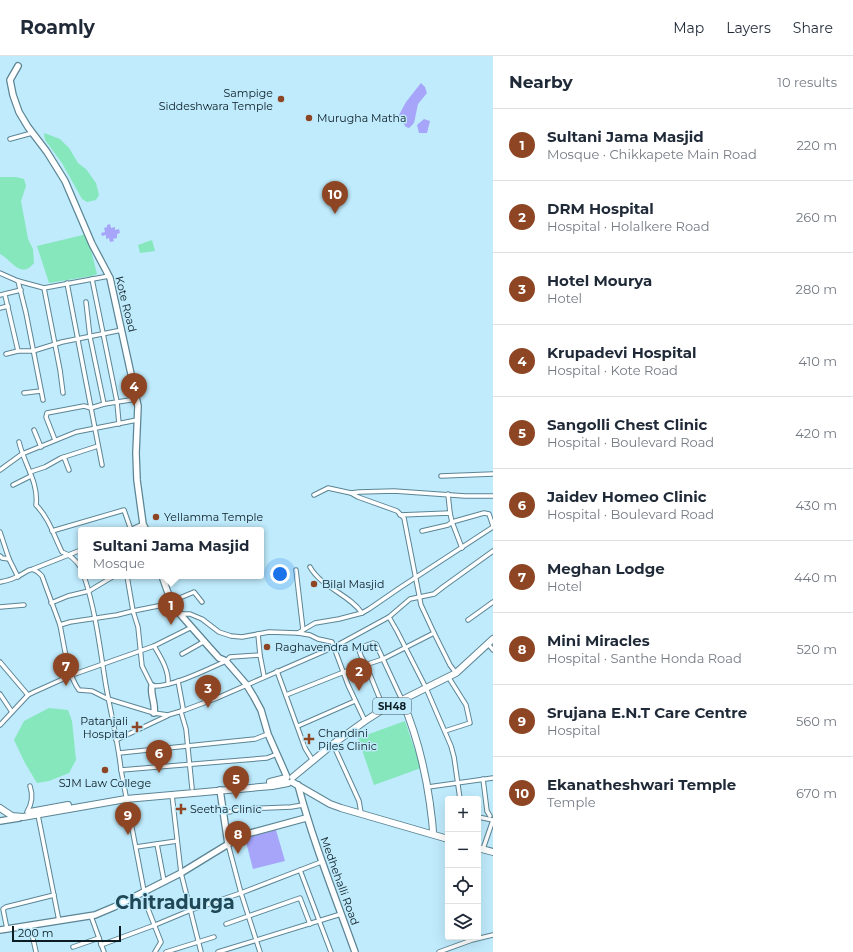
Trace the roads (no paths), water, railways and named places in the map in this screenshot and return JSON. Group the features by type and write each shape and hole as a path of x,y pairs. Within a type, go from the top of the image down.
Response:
{"main road":[{"name":"SH48","path":"0,808 12,816 38,815 126,797 272,786 291,780 334,744 365,721 384,709 449,678 493,639"},
{"path":"402,700 414,732 428,787 433,834"},
{"name":"SH48","path":"0,803 12,812 24,815 126,797 192,788 291,780"},
{"path":"291,780 330,804 445,838"},
{"path":"481,848 493,852"}],"street":[{"name":"Kote Road","path":"18,66 10,80 20,112 32,133 47,152 65,181 92,244 109,276 138,406 136,453 143,524"},
{"path":"10,139 32,133"},
{"path":"0,273 18,281 44,288 109,276"},
{"path":"92,279 104,334 120,424"},
{"path":"18,281 43,400"},
{"path":"67,283 102,466"},
{"path":"44,288 63,393"},
{"path":"0,295 21,290"},
{"path":"5,295 18,351"},
{"path":"86,302 90,337 104,404"},
{"path":"0,308 8,306"},
{"path":"6,354 18,351 33,351 55,344 122,330"},
{"path":"24,393 41,391"},
{"path":"54,440 46,413 84,406 91,408 104,404 137,399"},
{"path":"0,470 22,454 41,447 54,440 76,432 137,420"},
{"path":"34,430 41,447"},
{"path":"19,442 22,454 35,484 37,497 36,505 41,511 62,552 70,554 78,564"},
{"path":"13,485 30,474 64,457 98,446"},
{"path":"64,457 69,470"},
{"path":"441,476 493,474"},
{"path":"314,495 328,488 351,493 397,511 404,518 421,605 450,665 456,673"},
{"path":"351,493 394,491 493,496"},
{"path":"448,494 452,522 462,548"},
{"path":"52,531 124,510 129,527"},
{"path":"400,515 450,512"},
{"path":"298,633 315,623 362,613 493,526 488,514 484,513 452,522 448,525 422,531"},
{"path":"136,527 143,524 144,527"},
{"path":"0,532 9,559 18,577"},
{"path":"0,582 18,577 24,572 78,551"},
{"path":"116,740 168,715 181,712 217,698 334,646 388,617 410,599 434,594 493,551"},
{"path":"1,559 9,559"},
{"path":"310,567 322,581 357,605 362,613"},
{"path":"32,569 37,570 42,576 60,625 72,675 79,690 92,691 108,699 154,713 168,715"},
{"path":"296,570 303,630"},
{"path":"85,579 92,600 108,699 144,891 148,909 161,942 155,952"},
{"path":"51,603 68,596 89,591 109,579"},
{"path":"128,579 133,611 138,627 142,666 152,686 151,690 155,709 154,713"},
{"name":"Medhehalli Road","path":"163,579 168,593 180,614 220,658 226,661 246,684 261,710 268,734 303,805 306,818 353,951"},
{"path":"60,625 70,622 117,615 173,602 194,592 202,602"},
{"path":"468,620 493,602"},
{"path":"0,607 24,605"},
{"path":"180,614 190,614 202,619 219,632 231,636 242,637 269,632 298,633 332,642 334,651 365,721"},
{"path":"388,617 397,631 426,688 445,731 454,757 460,796"},
{"path":"0,724 28,695 72,675 154,646 192,627"},
{"path":"286,695 344,672 383,659 434,633"},
{"path":"258,634 264,676"},
{"path":"182,654 204,641"},
{"path":"384,709 361,656 359,650 362,647 373,643 377,645 402,700"},
{"path":"488,644 493,650"},
{"path":"154,646 164,663 168,675 168,684"},
{"path":"152,686 178,681 226,661 230,657 260,655"},
{"path":"0,662 28,695"},
{"path":"277,671 305,748 313,761"},
{"path":"445,731 470,722 466,705 449,678"},
{"path":"178,681 183,708 181,712 186,729 192,788"},
{"path":"0,694 12,712"},
{"path":"298,726 355,701"},
{"path":"119,753 255,739 268,734"},
{"path":"334,744 359,801 361,813"},
{"path":"121,770 267,758 277,754"},
{"path":"428,787 493,778"},
{"path":"482,779 487,811 490,816"},
{"path":"0,821 24,815 31,806 32,798 30,786"},
{"path":"220,790 228,844 248,917 260,952"},
{"path":"172,794 181,873 202,952"},
{"path":"223,813 244,809 292,807 303,805"},
{"path":"38,815 59,921"},
{"path":"0,930 91,916 114,907 181,873 243,835 306,818"},
{"path":"481,818 493,820 481,846"},
{"path":"136,847 177,842"},
{"path":"157,844 164,881"},
{"path":"101,945 322,862"},
{"path":"300,870 331,952"},
{"path":"7,929 4,909 6,907 54,895"},
{"path":"226,924 300,898 310,924"},
{"path":"218,952 256,939 341,914"},
{"path":"91,916 104,952"},
{"path":"30,925 36,952"},
{"path":"439,952 472,940 493,935"},
{"path":"166,952 214,937"},
{"path":"73,947 99,938"}],"water":[{"path":"421,83 425,87 427,93 418,104 414,123 409,128 406,127 399,115 406,102"},
{"path":"424,119 430,121 427,133 419,133 417,125"},
{"path":"110,224 111,228 115,227 115,230 119,229 120,233 117,234 117,238 113,239 114,241 110,242 109,238 106,239 106,235 102,236 101,233 105,232 104,228"},
{"path":"276,830 285,861 253,869 245,838"}],"place":[{"name":"Sampige Siddeshwara Temple","path":"281,99"},
{"name":"Murugha Matha","path":"309,118"},
{"name":"Ekanatheshwari Temple","path":"335,214"},
{"name":"Krupadevi Hospital","path":"134,406"},
{"name":"Yellamma Temple","path":"156,517"},
{"name":"Bilal Masjid","path":"314,584"},
{"name":"Sultani Jama Masjid","path":"171,625"},
{"name":"Raghavendra Mutt","path":"267,647"},
{"name":"Meghan Lodge","path":"66,686"},
{"name":"DRM Hospital","path":"359,691"},
{"name":"Hotel Mourya","path":"208,708"},
{"name":"Patanjali Hospital","path":"137,727"},
{"name":"Chandini Piles Clinic","path":"309,739"},
{"name":"SJM Law College","path":"105,770"},
{"name":"Jaidev Homeo Clinic","path":"159,773"},
{"name":"Sangolli Chest Clinic","path":"236,799"},
{"name":"Seetha Clinic","path":"181,809"},
{"name":"Srujana E.N.T Care Centre","path":"128,835"},
{"name":"Mini Miracles","path":"238,854"}],"district":[{"name":"Chitradurga","path":"175,902"}]}
